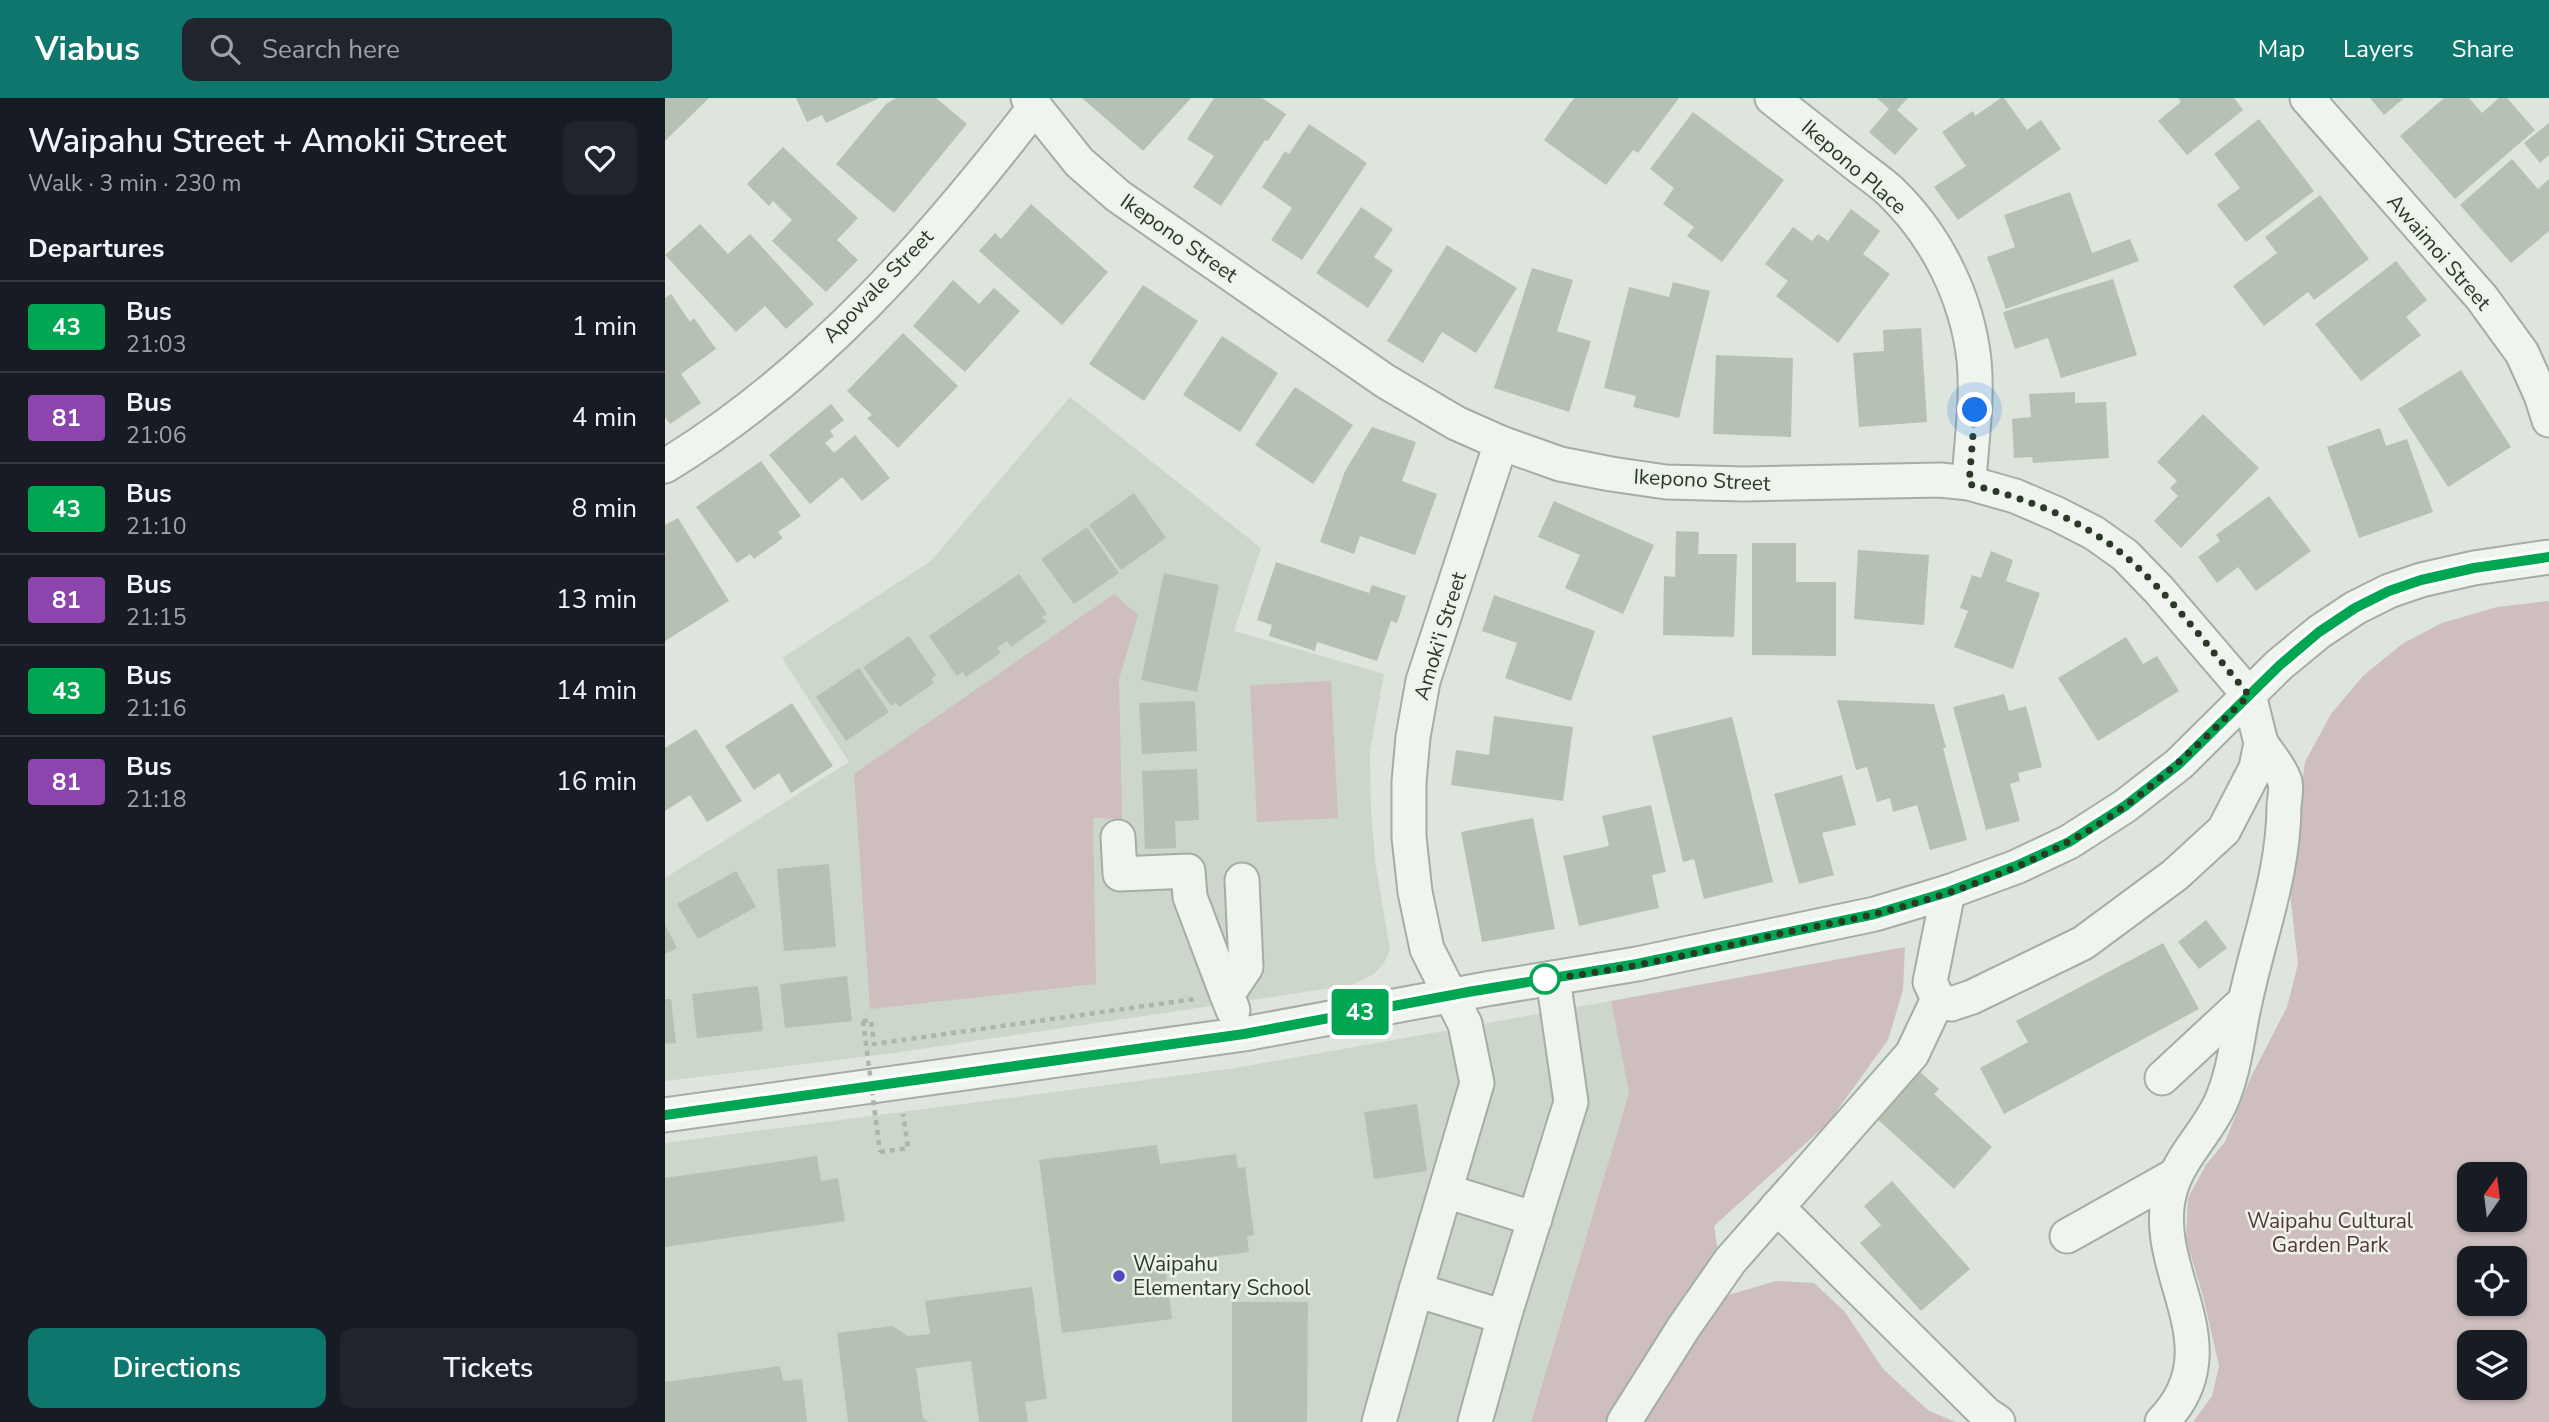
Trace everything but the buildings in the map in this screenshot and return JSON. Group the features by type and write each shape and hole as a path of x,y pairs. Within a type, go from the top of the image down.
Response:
{"street":[{"name":"Ikepono Place","path":"1772,98 1890,191 1919,224 1940,254 1955,286 1968,328 1974,361 1975,410 1969,484"},
{"name":"Awaimoi Street","path":"2307,98 2482,298 2522,354 2549,420"},
{"name":"Ikepono Street","path":"1031,103 1079,162 1118,196 1385,380 1456,424 1560,464 1666,482 1744,484 1940,480 1969,484 2015,496 2094,533 2125,555 2159,590 2249,695"},
{"name":"Apowale Street","path":"665,466 769,393 868,304 956,203 1031,103"},
{"name":"Amoki'i Street","path":"1379,1422 1477,1083 1465,1024 1427,949 1415,892 1409,837 1409,782 1413,737 1423,681 1501,443"},
{"path":"665,1115 1244,1034 1701,951 1875,914 1948,892 2069,842 2125,806 2179,764 2249,695 2319,632 2355,608 2389,591 2421,580 2474,568 2549,557"},
{"path":"2162,1422 2178,1405 2186,1384 2192,1334 2167,1237 2168,1197 2174,1176 2219,1105 2235,1061 2245,1002 2273,898 2284,825 2285,780 2261,743 2249,695"},
{"path":"1948,892 1930,982 1938,999 1951,1004 1972,997 2083,943 2175,875 2224,830 2256,768 2261,743"},
{"path":"1118,837 1120,874 1188,871 1190,897 1244,1034"},
{"path":"1227,995 1246,967 1242,880"},
{"path":"1475,1422 1504,1317 1571,1102 1552,978"},
{"path":"1624,1422 1684,1327 1730,1261 1912,1054 1938,999"},
{"path":"2162,1078 2245,1002"},
{"path":"2067,1236 2174,1176"},
{"path":"1446,1191 1535,1219"},
{"path":"1777,1206 1986,1414 1998,1422"},
{"path":"1416,1290 1504,1317"}],"path":[{"path":"908,1148 880,1152 863,1021 871,1020 874,1044 1227,995"}],"shaded area":[{"path":"1070,397 1261,548 1234,631 1384,674 1370,751 1375,860 1390,950 1384,963 1374,974 1352,985 894,1053 665,1081 665,878 849,762 782,658 931,561"},
{"name":"Waipahu Elementary School","path":"1611,1001 1629,1093 1531,1422 665,1422 665,1143 1236,1068"}],"green space":[{"path":"1114,594 1138,615 1119,679 1122,819 1093,818 1096,984 870,1009 854,774"},
{"name":"Waipahu Cultural Garden Park","path":"2549,601 2549,1422 2193,1422 2212,1396 2219,1366 2203,1296 2186,1239 2188,1198 2206,1165 2225,1142 2250,1079 2287,1007 2298,964 2290,893 2305,762 2331,714 2363,676 2402,644 2442,623 2497,607"},
{"path":"1331,681 1338,818 1257,822 1250,685"},
{"path":"1905,947 1903,990 1888,1040 1828,1123 1714,1226 1725,1296 1776,1281 1814,1283 1844,1311 1884,1370 1929,1411 1956,1422 1531,1422 1629,1093 1611,1001"}],"bus line":[{"name":"43","path":"665,1115 1244,1034 1637,964 1875,914 1948,892 2069,842 2125,806 2179,764 2280,665 2319,632 2355,608 2389,591 2421,580 2474,568 2549,557"}],"place":[{"name":"Waipahu Elementary School","path":"1119,1276"}],"route":[{"path":"1545,979 1637,964 1875,914 1948,892 2016,866 2069,842 2125,806 2179,764 2249,695 2159,590 2125,555 2094,533 2057,514 2015,496 1969,484 1975,410"}]}
